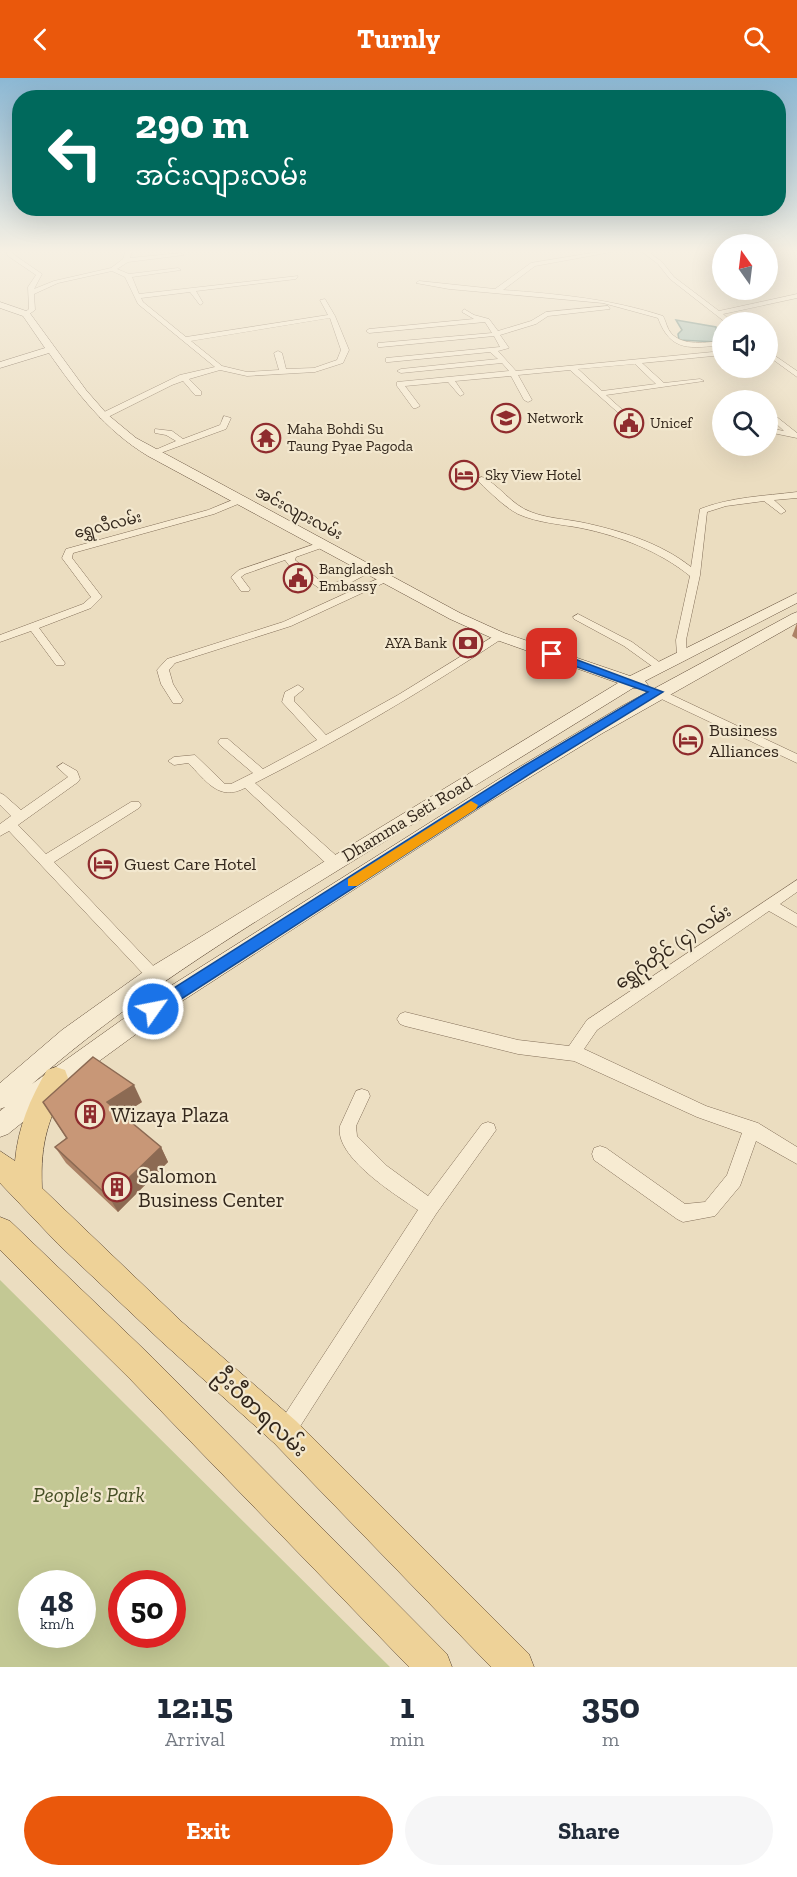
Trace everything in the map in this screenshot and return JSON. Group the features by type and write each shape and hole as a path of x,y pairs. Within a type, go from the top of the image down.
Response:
{"main road":[{"name":"အင်းလျားလမ်း","path":"33,324 82,392 103,416 132,441 152,453 455,616 499,636 633,681 657,692"},
{"path":"0,365 51,349"},
{"name":"Dhamma Seti Road","path":"0,1126 45,1073 70,1037 154,976 334,863 633,681 797,597"},
{"name":"Dhamma Seti Road","path":"45,1073 114,1034 528,769 657,692 797,617"},
{"path":"334,863 353,882"},
{"path":"0,1084 45,1073"},
{"path":"0,1098 45,1073"},
{"path":"29,1194 27,1161 33,1121 45,1073"},
{"name":"ဦးဝီစာရလမ်း","path":"0,1164 172,1332 285,1432 516,1667"},
{"path":"0,1231 141,1368 434,1667"}],"street":[{"path":"168,324 220,368"},
{"path":"188,339 281,324"},
{"path":"103,416 183,377 220,368 247,374 315,370 340,362 345,350 335,324"},
{"path":"369,331 442,324"},
{"path":"388,360 505,348 490,324"},
{"path":"381,345 498,334 531,324"},
{"path":"664,324 668,334 677,341 694,344 712,343"},
{"path":"492,350 504,361 528,400"},
{"path":"278,352 283,371"},
{"path":"416,406 400,384 712,354"},
{"path":"402,371 504,361"},
{"path":"778,361 797,375"},
{"path":"637,362 662,386"},
{"path":"573,369 623,415"},
{"path":"183,377 198,393"},
{"path":"449,378 460,394"},
{"path":"600,394 700,381"},
{"path":"152,453 223,427 227,418"},
{"path":"778,421 796,437"},
{"path":"158,431 173,435 181,441"},
{"path":"778,432 796,437"},
{"path":"482,480 508,504 524,512 590,526 636,541 685,567 695,576"},
{"path":"682,655 681,640 695,576 703,511 717,505 797,495"},
{"path":"766,498 781,511"},
{"name":"ရွှေလီလမ်း","path":"0,639 87,606 97,597 68,558 69,551 211,512 240,500"},
{"path":"245,589 236,577 238,574 324,544"},
{"path":"291,555 294,566 323,588 334,587 369,570"},
{"path":"177,700 167,684 163,670 171,661 286,624 384,579"},
{"path":"578,617 628,644 660,667"},
{"path":"33,627 60,663"},
{"path":"174,761 192,758 226,790 246,782 324,740 410,690 434,680 499,636"},
{"path":"298,689 289,695 288,702 324,740"},
{"path":"657,692 797,759"},
{"path":"224,741 261,774"},
{"path":"10,824 74,779 73,774 63,767"},
{"path":"246,782 334,863"},
{"path":"0,798 10,824 154,976"},
{"path":"45,861 135,805"},
{"name":"ရွှေဂုံတိုင် (၄) လမ်း","path":"575,1051 592,1025 797,885"},
{"path":"770,905 797,921"},
{"path":"405,1019 518,1047 575,1051 703,1112 752,1129 797,1156"},
{"path":"362,1096 347,1131 349,1142 361,1156 429,1208"},
{"path":"600,1154 683,1214 709,1210 734,1180 752,1129"},
{"path":"285,1432 429,1208 488,1130"}],"green space":[{"name":"People's Park","path":"0,1280 390,1667 0,1667"}],"water":[{"path":"678,324 712,326 712,342 679,340 678,334 682,330"}],"building":[{"path":"93,1057 134,1085 107,1102 161,1147 109,1197 55,1147 67,1138 43,1102"}],"slow traffic":[{"path":"352,882 471,805"}],"place":[{"name":"Network","path":"506,418"},
{"name":"Unicef","path":"629,423"},
{"name":"Maha Bohdi Su Taung Pyae Pagoda","path":"266,438"},
{"name":"Sky View Hotel","path":"464,475"},
{"name":"Bangladesh Embassy","path":"298,578"},
{"name":"AYA Bank","path":"468,643"},
{"name":"Business Alliances","path":"688,740"},
{"name":"Guest Care Hotel","path":"103,864"},
{"name":"Wizaya Plaza","path":"90,1114"},
{"name":"Salomon Business Center","path":"117,1187"}],"route":[{"path":"153,1009 528,769 657,692 633,681 552,654"}]}
